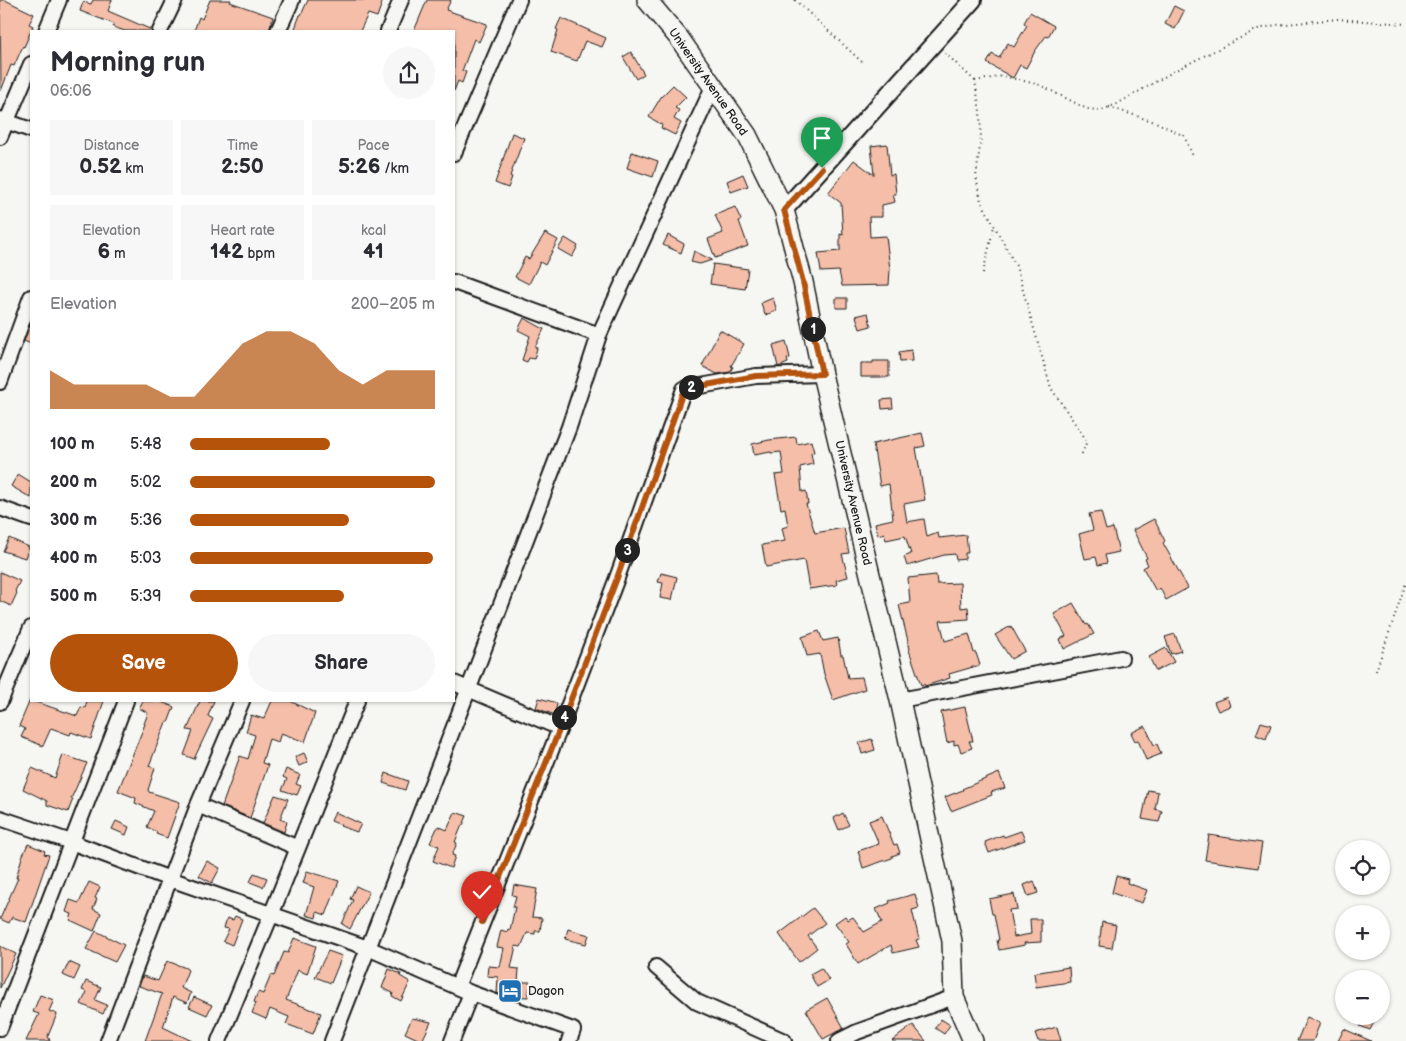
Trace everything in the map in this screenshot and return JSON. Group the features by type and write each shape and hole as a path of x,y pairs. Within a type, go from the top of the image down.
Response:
{"main road":[{"name":"University Avenue Road","path":"647,0 679,38 747,135 784,210 803,282 822,374 900,700 952,942 954,997 973,1041"}],"street":[{"path":"46,30 59,0"},
{"path":"160,30 174,0"},
{"path":"278,30 292,0"},
{"path":"388,30 401,0"},
{"path":"455,151 520,0"},
{"path":"784,210 973,0"},
{"path":"0,137 3,120 30,66"},
{"path":"332,1041 569,427 600,335 713,87"},
{"path":"3,120 30,130"},
{"path":"455,282 600,335"},
{"path":"0,382 30,300"},
{"path":"457,987 560,728 617,578 684,389 756,376 822,374"},
{"path":"0,508 30,519"},
{"path":"0,702 30,630"},
{"path":"900,700 1121,658"},
{"path":"455,683 560,728"},
{"path":"0,1028 126,702"},
{"path":"108,1041 198,805 242,702"},
{"path":"219,1041 357,702"},
{"path":"198,805 298,848"},
{"path":"0,818 368,948 471,993 573,1030 569,1041"},
{"path":"656,967 697,1002 784,1041"},
{"path":"452,1041 471,993"},
{"path":"839,1041 856,1032 954,997"}],"path":[{"path":"795,0 862,62"},
{"path":"975,81 1003,76 1040,85 1088,109 1102,110 1258,29 1276,25 1337,19 1406,24"},
{"path":"932,46 946,54 975,81 980,111 981,138 976,177 981,201 1016,266 1051,388 1087,441 1081,456"},
{"path":"1109,107 1158,123 1184,136 1193,156"},
{"path":"983,273 994,226"},
{"path":"1376,671 1406,583"}],"building":[{"path":"0,0 5,0 34,14 29,24 33,26 24,47 14,66 11,65 1,91"},
{"path":"93,0 112,0 108,11 152,30 122,30 113,27 114,24 80,11 83,2 91,4"},
{"path":"210,0 231,0 230,2 273,17 269,30 194,30 199,17 202,19"},
{"path":"308,0 383,0 377,17 368,14 360,30 294,30"},
{"path":"427,0 451,0 446,10 487,24 479,42 474,39 462,71 466,72 462,83 458,81 455,88 455,30 414,30"},
{"path":"1174,6 1184,11 1175,29 1165,24"},
{"path":"1030,12 1054,26 1048,37 1046,36 1035,51 1026,68 1020,65 1013,78 987,63 992,54 999,58 1008,43 1014,47 1027,25 1024,23"},
{"path":"561,18 606,38 602,47 585,41 577,61 551,52 558,30 556,29"},
{"path":"631,52 644,74 636,79 623,57"},
{"path":"673,85 686,97 675,108 679,110 674,119 681,123 675,135 661,128 662,125 649,117 661,97"},
{"path":"512,133 524,138 510,176 512,177 508,188 495,183"},
{"path":"887,144 890,175 894,174 896,194 893,194 895,202 882,205 882,217 869,217 870,237 886,236 890,269 889,285 842,286 839,271 821,272 818,253 840,251 840,234 843,235 841,203 828,193 854,160 874,175 871,146"},
{"path":"632,152 658,161 653,177 627,168"},
{"path":"743,174 748,186 731,192 727,181"},
{"path":"735,207 741,220 739,221 748,246 715,258 708,239 723,233 715,215"},
{"path":"545,233 558,240 545,265 540,262 529,284 515,277 525,257 529,259"},
{"path":"668,235 684,244 681,253 663,245"},
{"path":"565,238 578,246 572,257 558,249"},
{"path":"694,251 712,260 700,264 691,262"},
{"path":"713,264 748,269 745,289 710,284"},
{"path":"773,298 777,311 765,315 761,303"},
{"path":"836,298 847,298 847,308 836,308"},
{"path":"868,313 871,326 860,329 856,316"},
{"path":"524,318 544,329 535,347 537,348 534,359 529,358 527,362 522,360 530,336 518,330"},
{"path":"30,325 30,344 24,341"},
{"path":"720,330 744,344 731,366 733,367 730,372 717,374 702,366"},
{"path":"786,341 790,358 787,359 788,363 778,367 773,345"},
{"path":"911,350 912,361 900,362 899,352"},
{"path":"873,361 889,361 889,377 861,377 861,363 873,363"},
{"path":"892,399 893,408 882,409 881,400"},
{"path":"922,433 925,446 916,448 925,500 904,504 907,522 924,519 927,537 938,533 939,538 966,535 968,553 965,553 965,559 956,560 955,554 944,555 907,566 904,557 911,554 905,536 886,540 884,533 878,535 875,523 893,519 889,484 880,486 873,444"},
{"path":"796,437 797,444 811,441 814,452 811,453 813,464 800,467 802,492 806,491 808,504 806,504 815,533 844,528 849,553 842,554 848,577 836,580 837,585 809,589 804,560 766,567 762,545 785,541 782,528 788,526 785,508 781,509 775,475 784,474 781,452 754,455 752,444"},
{"path":"18,474 30,481 30,497 11,486"},
{"path":"1101,512 1106,530 1113,528 1119,552 1105,555 1107,563 1098,565 1096,557 1085,559 1079,534 1093,530 1089,514"},
{"path":"1154,519 1165,541 1163,543 1188,588 1166,600 1160,588 1156,591 1143,568 1148,565 1145,559 1147,558 1133,530"},
{"path":"9,538 29,547 25,558 3,551"},
{"path":"0,572 20,581 11,606 0,601"},
{"path":"661,573 677,577 672,600 660,598 663,583 658,582"},
{"path":"936,575 937,584 960,583 961,608 968,607 969,619 940,621 945,641 969,634 974,653 976,653 980,665 949,674 950,678 925,686 924,684 921,685 909,650 899,605 910,603 908,578"},
{"path":"1073,603 1086,625 1088,624 1094,634 1064,649 1060,639 1066,636 1054,614"},
{"path":"1011,626 1025,651 1011,659 995,635"},
{"path":"819,631 823,641 838,638 848,678 862,677 865,689 833,700 824,674 820,654 807,656 802,637"},
{"path":"1175,634 1181,651 1171,654 1165,637"},
{"path":"1166,648 1174,662 1156,671 1149,657"},
{"path":"1227,697 1230,706 1218,711 1214,702"},
{"path":"539,698 557,703 555,715 536,708"},
{"path":"30,700 30,702 36,702 77,716 81,707 85,708 87,702 104,702 91,739 71,732 70,735 51,728 43,746 21,737 25,729 19,726"},
{"path":"142,702 162,702 174,707 168,723 166,722 149,766 155,768 149,792 180,802 167,838 156,834 157,832 147,827 154,811 135,803 136,798 118,791 148,713 139,708"},
{"path":"200,702 214,702 208,716 213,719 194,759 184,755 193,731 187,730"},
{"path":"272,702 292,702 315,713 305,742 281,733 278,742 269,739 262,763 268,765 250,818 222,806 240,756 248,759 255,735 246,732 251,715 264,719"},
{"path":"965,707 973,741 969,741 972,748 961,752 958,744 954,745 954,741 947,743 941,712"},
{"path":"1261,722 1271,725 1266,739 1256,735"},
{"path":"1145,726 1154,745 1157,744 1161,754 1146,760 1138,740 1135,741 1131,733"},
{"path":"872,739 875,750 862,754 859,743"},
{"path":"304,753 308,762 299,766 295,757"},
{"path":"63,755 87,763 71,799 73,799 68,812 47,805 47,801 23,789 32,768 55,778"},
{"path":"286,769 300,775 296,784 301,786 297,795 282,790 287,779 283,777"},
{"path":"386,773 408,781 405,790 383,783"},
{"path":"999,773 1005,788 991,792 992,795 951,811 945,797"},
{"path":"1148,790 1158,792 1155,809 1162,811 1159,822 1142,819"},
{"path":"275,795 288,799 280,819 287,822 284,832 263,823"},
{"path":"335,812 361,824 357,832 331,821"},
{"path":"455,812 467,816 455,842 457,843 452,855 455,856 451,868 433,861 439,846 430,843 438,826 447,830"},
{"path":"843,813 849,825 839,830 834,818"},
{"path":"882,816 894,845 897,844 900,853 892,856 892,858 863,868 858,851 879,844 869,821"},
{"path":"116,821 129,827 126,835 112,829"},
{"path":"1021,831 1025,840 989,853 985,842"},
{"path":"1209,835 1262,843 1258,868 1205,860"},
{"path":"28,844 45,851 44,854 49,855 26,922 12,917 9,923 0,919 18,878 16,878 22,857"},
{"path":"207,861 220,868 212,883 199,876"},
{"path":"307,871 339,881 326,915 317,912 316,918 306,915 314,887 303,883"},
{"path":"254,873 267,878 263,887 250,882"},
{"path":"1116,876 1128,879 1127,883 1147,890 1142,903 1112,893"},
{"path":"1034,881 1038,893 1028,896 1024,885"},
{"path":"89,882 100,887 93,909 101,913 94,931 70,920 72,914 66,912 70,900 79,903"},
{"path":"514,885 537,889 532,917 542,918 540,931 535,931 535,934 527,933 521,947 516,946 511,968 519,969 518,982 530,982 528,997 504,996 497,993 498,977 487,976 488,966 500,967 504,948 497,947 501,930 507,932 508,929 510,930 516,896 512,895"},
{"path":"356,886 369,892 350,929 342,924 353,900 350,899"},
{"path":"915,894 919,908 912,910 919,939 916,940 919,947 893,953 891,945 858,964 846,944 849,942 835,923 845,916 848,920 853,917 864,932 882,922 876,909 890,903 889,901"},
{"path":"1014,894 1017,909 1009,910 1014,937 1031,934 1030,919 1041,919 1041,942 1024,943 1025,945 999,950 994,914 992,914 989,899"},
{"path":"813,908 825,923 808,936 817,948 799,962 779,934"},
{"path":"235,916 242,919 232,945 223,941 229,929 224,928 227,918 233,920"},
{"path":"1102,922 1116,925 1112,948 1099,946"},
{"path":"568,929 589,935 586,944 565,939"},
{"path":"96,931 124,945 115,962 86,949"},
{"path":"294,938 316,946 307,974 298,970 286,1000 321,1013 313,1034 286,1024 289,1017 270,1009 266,1019 252,1013 258,992 263,994 271,975 274,976 284,952 288,953"},
{"path":"0,946 16,954 0,988"},
{"path":"328,951 342,956 331,983 315,977"},
{"path":"167,961 188,970 181,988 191,993 187,1003 173,997 163,1027 192,1041 145,1041 162,994 139,986 143,976 158,981"},
{"path":"69,962 80,967 74,980 63,975"},
{"path":"1069,967 1070,982 1036,987 1034,973"},
{"path":"821,968 829,980 817,987 810,974"},
{"path":"389,969 401,974 400,976 410,982 401,1001 392,996 393,993 382,988"},
{"path":"86,981 101,987 95,1000 107,1005 103,1014 81,1004 87,992 82,990"},
{"path":"40,995 54,1000 49,1011 57,1014 48,1036 50,1041 26,1041 39,1014 33,1012"},
{"path":"194,997 212,1005 207,1015 189,1007"},
{"path":"827,998 844,1028 823,1039 806,1010"},
{"path":"1307,1017 1320,1023 1313,1041 1297,1041"},
{"path":"412,1018 431,1022 422,1041 405,1033"},
{"path":"941,1019 950,1025 944,1034 935,1028"},
{"path":"913,1025 926,1041 892,1041"},
{"path":"1360,1025 1372,1025 1370,1030"},
{"path":"1057,1027 1061,1041 1038,1041 1035,1033"},
{"path":"1344,1029 1371,1041 1338,1041"}],"place":[{"name":"Dagon","path":"510,991"}],"route":[{"path":"482,922 560,728 617,578 684,389 756,376 822,374 803,282 784,210 822,168"}]}
